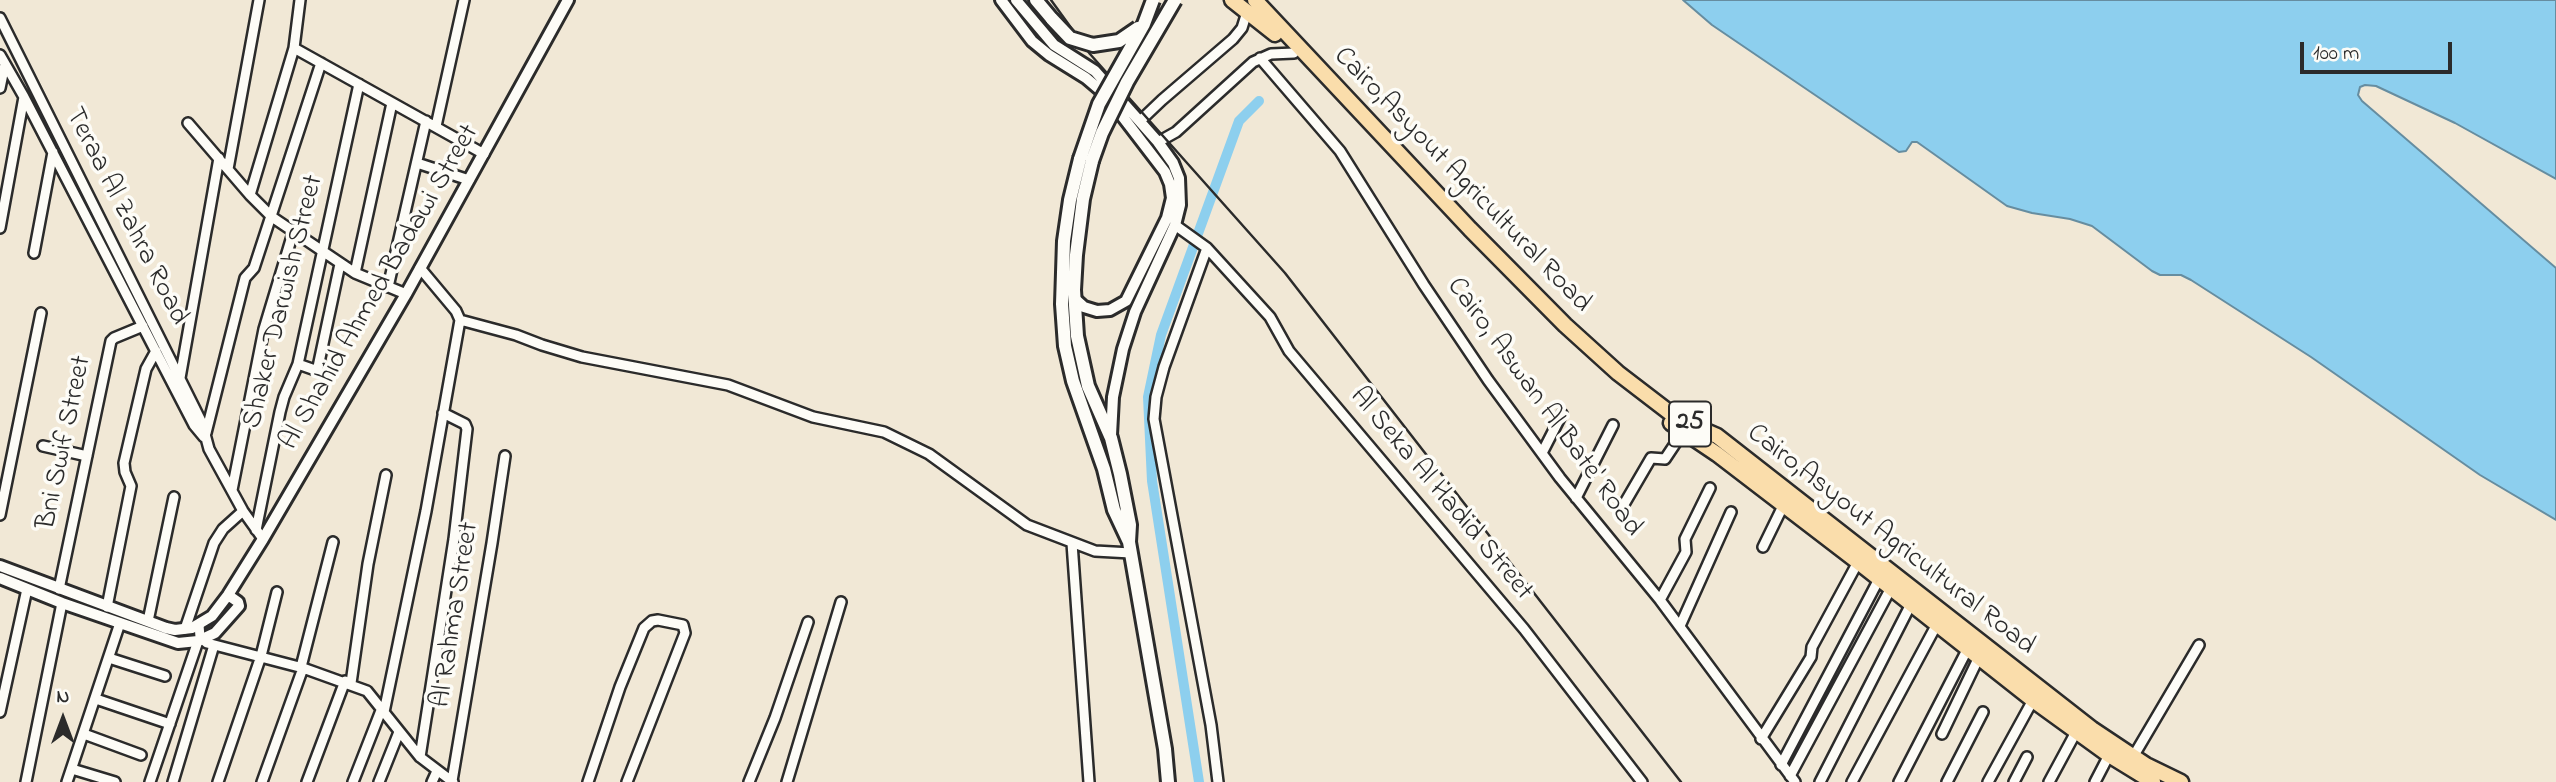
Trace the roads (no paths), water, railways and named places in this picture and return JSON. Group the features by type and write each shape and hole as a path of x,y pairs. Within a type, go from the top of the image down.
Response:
{"highway":[{"name":"Cairo,Asyout Agricultural Road","path":"1232,0 1251,6 1565,325 1618,373 1678,419 1717,436 2064,708 2133,757 2181,782"},
{"name":"Cairo,Asyout Agricultural Road","path":"1251,6 1265,26 1294,53 1368,135 1548,319 1583,351 1683,432 1717,454 2033,700 2142,779"}],"main road":[{"path":"1036,0 1070,38 1093,45 1119,41 1144,24"},
{"path":"1130,548 1114,510 1104,469 1073,381 1065,346 1063,262 1069,210 1086,160 1099,104 1144,24 1153,0"},
{"path":"1168,782 1165,749 1130,548 1130,525 1121,474 1111,438 1082,367 1074,298 1086,160 1175,0"}],"street":[{"path":"228,169 259,0"},
{"path":"250,195 294,48 300,0"},
{"path":"436,126 464,0"},
{"name":"Al Shahid Ahmed Badawi Street","path":"0,566 166,628 185,629 199,625 212,615 228,595 260,535 406,294 568,0"},
{"path":"1001,0 1032,41 1106,95 1165,172 1170,184 1170,212 1126,301 1111,310 1097,311 1084,307 1074,298"},
{"path":"1016,0 1044,37 1094,71 1140,121 1158,142 1179,178 1180,205 1175,226 1135,312 1122,349 1113,397 1111,438"},
{"path":"1140,121 1239,33 1251,6"},
{"name":"Teraa Al Zahra Road","path":"0,18 142,313 143,326 194,425 205,438 243,511 260,535"},
{"path":"294,48 484,154"},
{"path":"1158,142 1181,127 1253,62 1282,52 1294,53"},
{"name":"Cairo, Aswan Al Bate' Road","path":"1260,58 1340,151 1458,336 1542,453 1680,626 1792,779"},
{"path":"0,88 2,60"},
{"name":"Teraa Al Zahra Road","path":"2,60 180,377 202,423 205,438"},
{"path":"205,438 245,278 254,268 321,63"},
{"name":"Shaker Darwish Street","path":"260,535 284,397 298,364 359,84"},
{"path":"0,228 24,97"},
{"path":"355,273 392,103"},
{"path":"388,287 426,121"},
{"path":"188,122 272,217 355,273 406,294"},
{"path":"34,253 52,152"},
{"path":"180,377 219,158"},
{"path":"417,163 469,180"},
{"name":"Al Seka Al Hadid Street","path":"1175,226 1204,245 1270,317 1286,347 1524,629 1642,782"},
{"path":"232,490 264,330 293,233"},
{"path":"1204,245 1164,367 1156,397 1154,419 1211,725 1218,782"},
{"path":"298,364 315,370 318,367 340,264"},
{"path":"353,782 383,710 426,510 460,320 457,311 420,268"},
{"path":"0,515 41,313"},
{"path":"460,320 582,357 728,385 813,418 884,432 929,454 1027,525 1095,551 1130,548"},
{"name":"Bni Swif Street","path":"59,589 111,341 143,326"},
{"path":"107,607 131,486 124,463 146,369 156,351"},
{"path":"420,757 454,539 467,429 465,424 443,413"},
{"path":"1542,453 1562,414"},
{"path":"1576,498 1613,425"},
{"path":"1623,506 1651,458 1665,459 1683,432"},
{"path":"43,446 87,456"},
{"name":"Al Rahma Street","path":"453,782 505,456"},
{"path":"307,782 348,682 386,475"},
{"path":"1660,600 1686,552 1685,540 1710,488"},
{"path":"148,621 174,497"},
{"path":"1763,547 1783,506"},
{"path":"185,629 214,543 223,529 243,511"},
{"path":"1680,626 1731,512"},
{"path":"262,782 302,668 333,542"},
{"path":"1072,543 1089,782"},
{"path":"1761,739 1811,657 1812,647 1858,562"},
{"path":"0,578 171,642 200,641 348,682 367,691 420,757 453,782"},
{"path":"1781,765 1879,579"},
{"path":"1792,779 1891,588"},
{"path":"0,712 27,589"},
{"path":"219,782 261,656 277,592"},
{"name":"Al Shahid Ahmed Badawi Street","path":"200,641 215,633 238,608 238,602 228,595"},
{"path":"787,782 841,602"},
{"path":"26,782 62,603"},
{"path":"1820,782 1911,604"},
{"path":"588,782 620,687 644,628 652,621 658,620 683,625 685,633 627,782"},
{"path":"749,782 775,718 808,622"},
{"path":"67,782 120,624"},
{"path":"1852,782 1937,624"},
{"path":"150,782 200,641 199,625"},
{"path":"173,782 214,645"},
{"path":"2133,757 2199,645"},
{"path":"1942,733 1973,652"},
{"path":"1899,782 1973,652"},
{"path":"109,659 165,676"},
{"path":"96,699 170,724"},
{"path":"1988,782 2033,700"},
{"path":"1947,782 1983,712"},
{"path":"379,782 399,732"},
{"path":"2049,782 2076,732"},
{"path":"84,734 141,755"},
{"path":"2095,782 2109,755"},
{"path":"2014,782 2027,757"},
{"path":"72,769 115,782"},
{"path":"432,782 437,771"}],"water":[{"path":"1683,0 2556,0 2556,179 2455,123 2376,86 2360,87 2358,95 2556,268 2556,520 2480,475 2311,357 2191,280 2181,275 2160,275 2152,271 2092,226 2007,206 1917,142 1912,142 1906,151 1899,152 1712,25"}],"waterway":[{"path":"1199,782 1152,481 1148,397 1161,335 1239,121 1259,101"}],"railway":[{"path":"1051,0 1090,54 1285,273 1681,782"}]}
